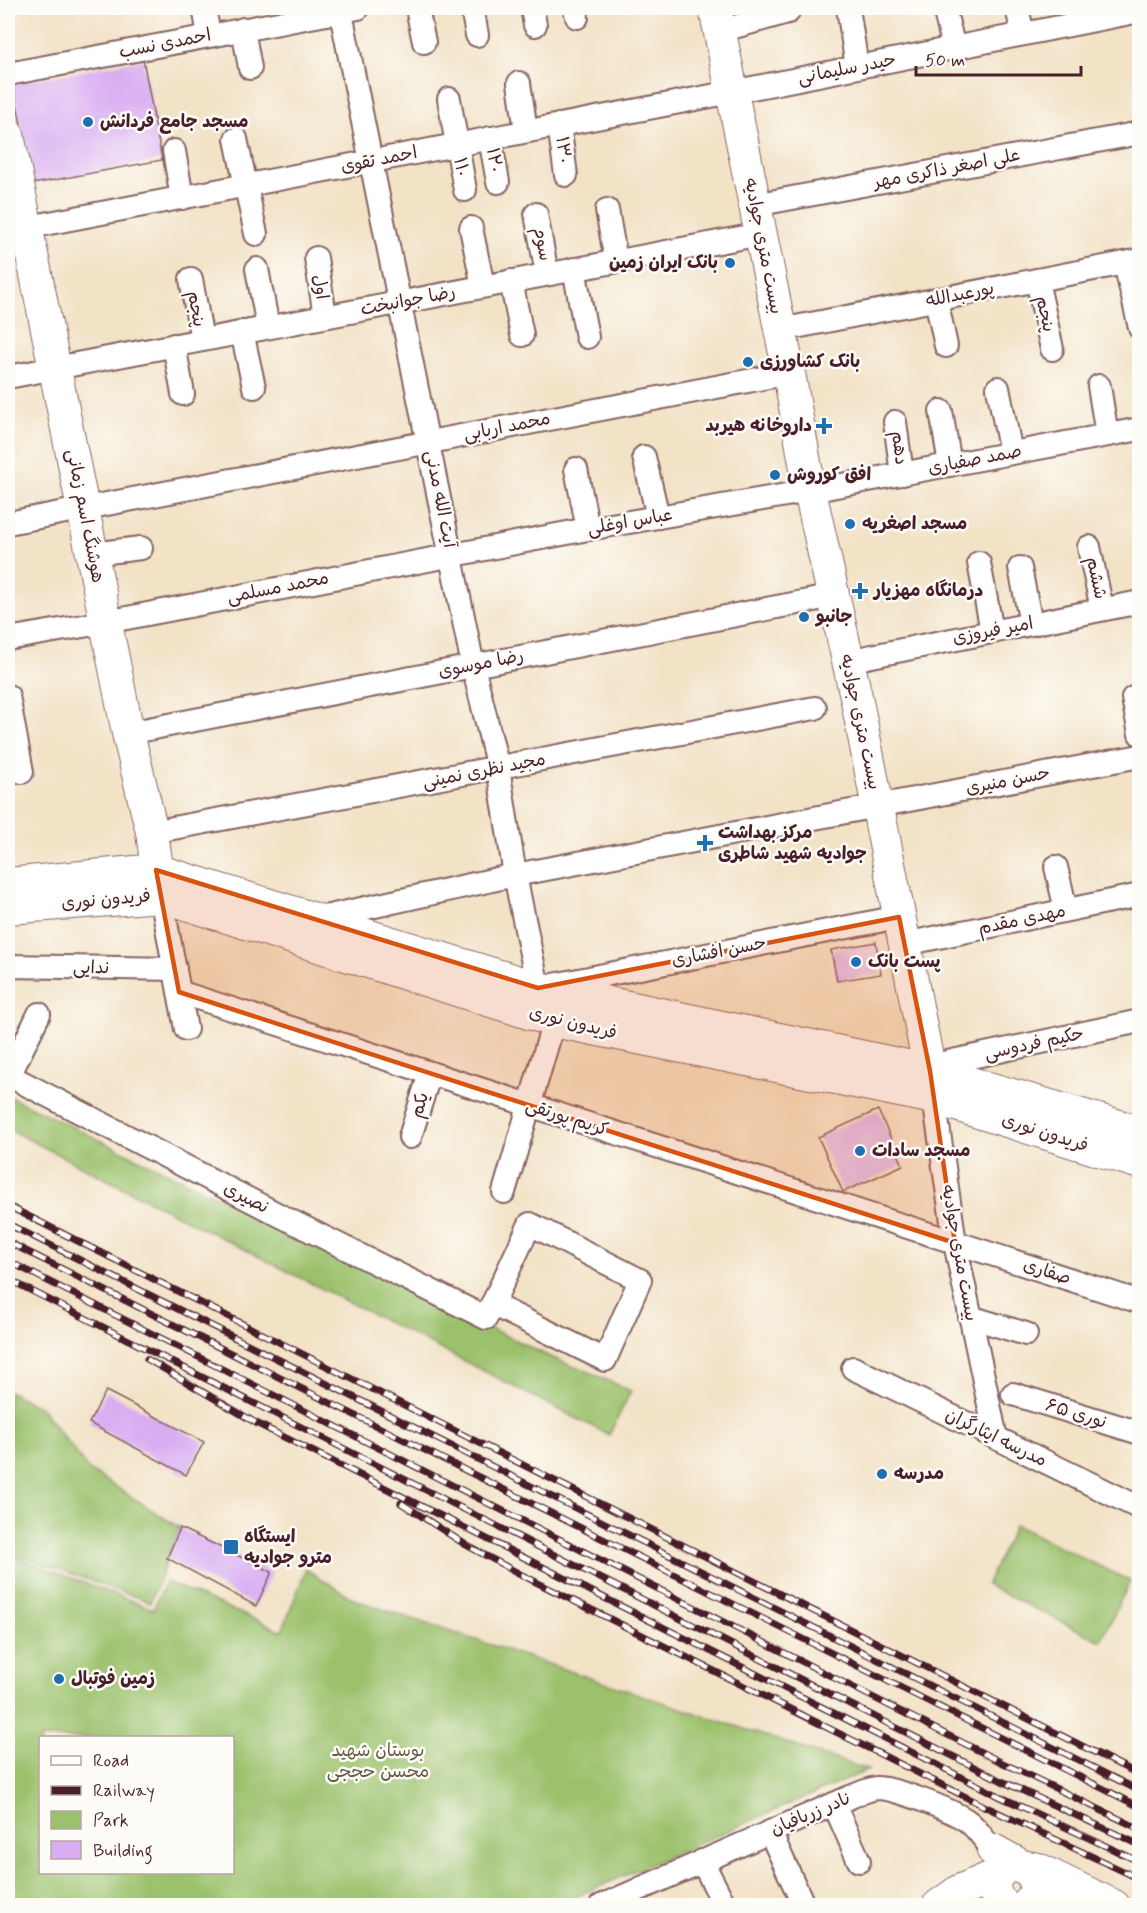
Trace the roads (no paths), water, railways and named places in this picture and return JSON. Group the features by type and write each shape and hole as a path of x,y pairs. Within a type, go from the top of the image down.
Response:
{"main road":[{"name":"بیست متری جوادیه","path":"717,19 789,373 810,491 857,701 931,1078"},
{"name":"هوشنگ اسم زمانی","path":"8,135 17,229 55,368 128,733 152,832 158,883"},
{"name":"فریدون نوری","path":"8,884 158,883 315,919 538,988 931,1078 1140,1132"},
{"name":"فریدون نوری","path":"8,908 158,883 554,1021 931,1078 1140,1163"},
{"path":"1004,1865 994,1889 1000,1901 1006,1905"},
{"path":"1004,1865 1028,1870 1036,1882 1035,1896 1025,1905"},
{"path":"938,1905 1004,1865 1038,1869 1114,1905"},
{"path":"1044,1905 1065,1905"}],"street":[{"path":"204,8 209,35"},
{"path":"417,8 424,42"},
{"path":"472,8 477,35"},
{"path":"848,8 857,67"},
{"path":"944,8 954,48"},
{"path":"1017,8 1023,34"},
{"name":"احمدی نسب","path":"8,74 346,9"},
{"name":"آیت‌ الله مدنی","path":"346,9 372,161 473,666 498,768 515,875 538,988"},
{"name":"حیدر سلیمانی","path":"732,92 1140,11"},
{"path":"717,19 788,12"},
{"path":"243,29 250,68"},
{"path":"519,83 526,131"},
{"name":"احمد تقوی","path":"17,229 732,92"},
{"name":"۱۱۰","path":"449,99 465,190"},
{"name":"۱۳۰","path":"559,125 566,175"},
{"name":"علی اصغر ذاکری مهر","path":"758,219 1140,133"},
{"name":"۱۲۰","path":"490,138 498,182"},
{"path":"236,139 256,234"},
{"path":"174,151 182,198"},
{"path":"607,210 616,261"},
{"name":"سوم","path":"536,214 547,274"},
{"name":"رضا جوانبخت","path":"8,377 616,261 758,219"},
{"path":"471,228 483,286"},
{"name":"اول","path":"316,258 325,316"},
{"path":"1132,261 1140,328"},
{"name":"پورعبدالله","path":"780,330 1132,261"},
{"path":"257,269 268,327"},
{"path":"574,269 587,337"},
{"name":"پنجم","path":"191,279 202,340"},
{"name":"پنجم","path":"1037,280 1052,349"},
{"path":"512,281 522,335"},
{"path":"936,299 946,346"},
{"path":"242,332 254,387"},
{"path":"174,345 183,394"},
{"name":"محمد اربابی","path":"8,523 789,373"},
{"path":"1099,386 1107,435"},
{"path":"998,388 1011,453"},
{"path":"941,411 950,465"},
{"name":"دهم","path":"895,422 902,474"},
{"name":"صمد صفیاری","path":"810,491 1140,429"},
{"path":"644,457 658,517"},
{"path":"576,469 588,529"},
{"name":"عباس اوغلی","path":"451,555 810,491"},
{"name":"ششم","path":"1089,547 1102,609"},
{"path":"92,554 141,548"},
{"name":"محمد مسلمی","path":"8,639 451,555"},
{"path":"979,563 992,631"},
{"path":"1020,568 1030,624"},
{"name":"رضا موسوی","path":"128,733 834,596"},
{"name":"امیر فیروزی","path":"847,661 1140,602"},
{"path":"8,696 22,772"},
{"path":"1133,698 1140,734"},
{"name":"مجید نظری نمینی","path":"152,832 815,708"},
{"name":"حسن منیری","path":"315,919 515,875 1140,756"},
{"path":"1056,867 1066,910"},
{"path":"158,883 186,1029"},
{"name":"مهدی مقدم","path":"902,931 1066,910 1140,895"},
{"name":"حسن افشاری","path":"538,988 902,931"},
{"name":"ندایی","path":"8,966 175,969"},
{"name":"کریم پورتقی","path":"179,992 955,1243"},
{"path":"8,1075 39,1014"},
{"path":"504,1192 554,1021"},
{"name":"حکیم فردوسی","path":"931,1078 1140,1022"},
{"name":"یکم","path":"410,1137 430,1073"},
{"name":"نصیری","path":"8,1075 281,1216 489,1311 605,1360 640,1280 530,1224 489,1311"},
{"name":"بیست متری جوادیه","path":"931,1078 955,1243 996,1438"},
{"name":"صفاری","path":"955,1243 1140,1302"},
{"path":"970,1317 1026,1334"},
{"name":"مدرسه ایثارگران","path":"853,1368 1140,1508"},
{"name":"نوری ۶۵","path":"1013,1394 1140,1433"},
{"name":"نادر زربافیان","path":"601,1905 649,1896 702,1861 874,1788 886,1788 916,1798 967,1820 1004,1865"},
{"path":"834,1804 859,1862"},
{"path":"770,1832 803,1904"},
{"path":"702,1861 725,1905"}],"railway":[{"path":"8,1206 1140,1775"},
{"path":"8,1224 1140,1791"},
{"path":"8,1242 1140,1807"},
{"path":"8,1261 1003,1763 1140,1829"},
{"path":"8,1279 1004,1782 1140,1845"},
{"path":"147,1359 256,1423 1001,1797 1140,1862"},
{"path":"401,1503 466,1545 524,1576 984,1806 1140,1879"}],"place":[{"name":"مسجد جامع فردانش","path":"88,122"},
{"name":"بانک ایران زمین","path":"730,263"},
{"name":"بانک کشاورزی","path":"748,362"},
{"name":"داروخانه هیربد","path":"824,426"},
{"name":"افق کوروش","path":"775,475"},
{"name":"مسجد اصغریه","path":"850,524"},
{"name":"درمانگاه مهزیار","path":"860,591"},
{"name":"جانبو","path":"804,617"},
{"name":"مرکز بهداشت جوادیه شهید شاطری","path":"705,843"},
{"name":"پست بانک","path":"856,962"},
{"name":"مسجد سادات","path":"860,1151"},
{"name":"مدرسه","path":"882,1474"},
{"name":"ایستگاه مترو جوادیه","path":"231,1547"},
{"name":"زمین فوتبال","path":"59,1679"}],"park label":[{"name":"بوستان شهید محسن حججی","path":"378,1761"}]}
